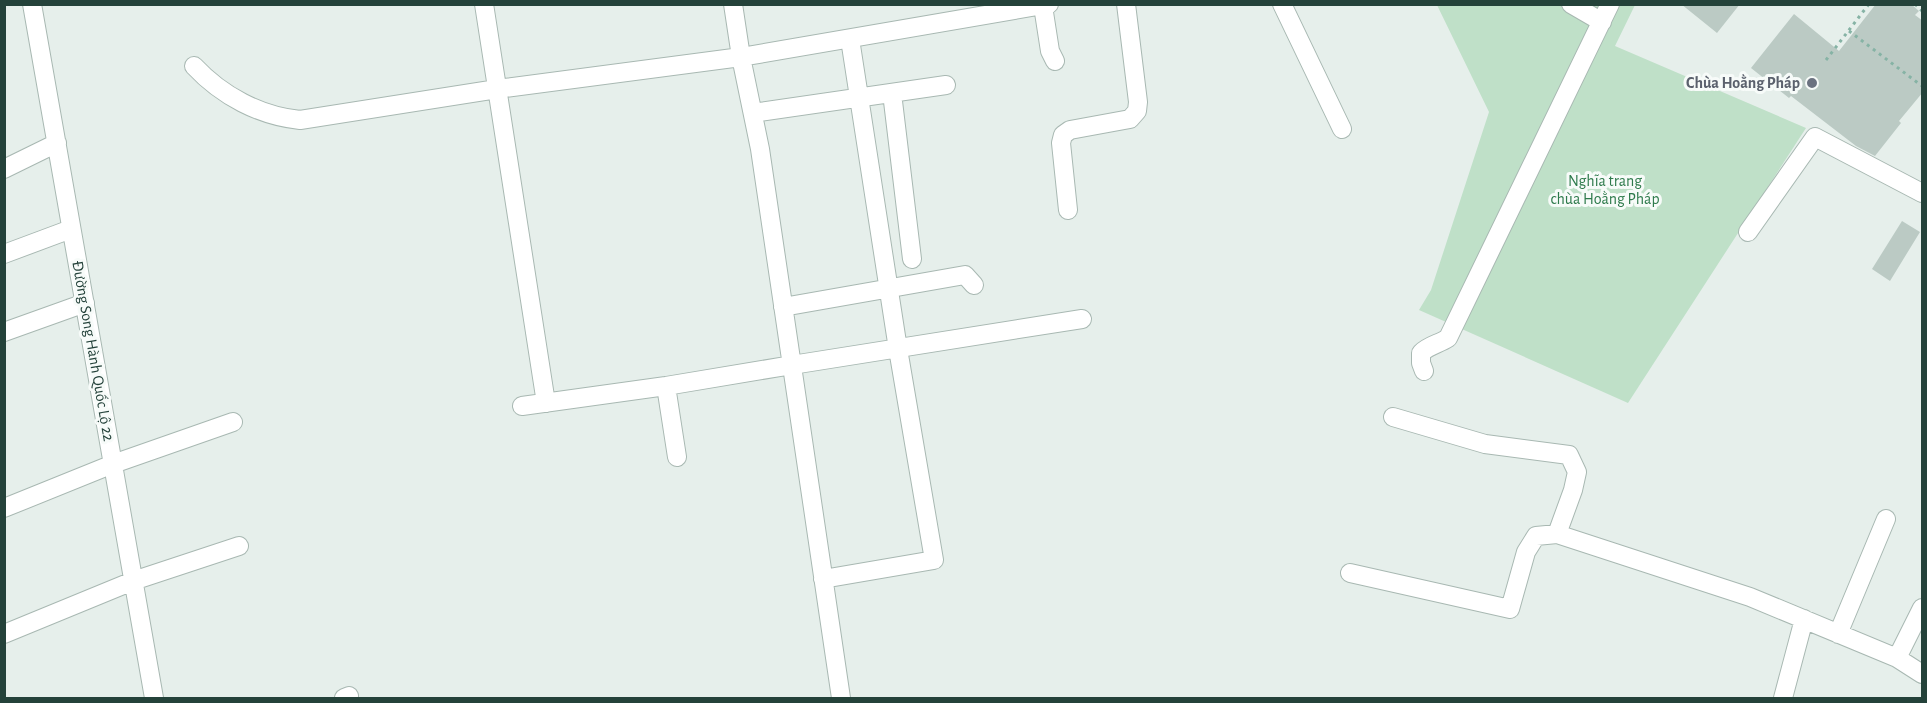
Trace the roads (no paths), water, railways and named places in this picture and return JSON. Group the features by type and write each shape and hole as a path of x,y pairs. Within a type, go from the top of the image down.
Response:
{"street":[{"name":"Đường Song Hành Quốc Lộ 22","path":"32,4 154,699"},
{"path":"483,4 546,403"},
{"path":"733,4 741,57 760,149 841,699"},
{"path":"1068,210 1061,143 1064,135 1070,130 1130,119 1137,111 1138,102 1126,4"},
{"path":"1282,4 1342,129"},
{"path":"1571,4 1602,22"},
{"path":"1424,371 1420,363 1421,353 1428,347 1448,338 1610,4"},
{"path":"194,66 206,80 235,99 285,119 300,120 497,89 741,57 1046,5 1050,51 1054,61"},
{"path":"823,579 934,560 898,349 850,39"},
{"path":"753,113 946,85"},
{"path":"892,93 912,259"},
{"path":"1748,232 1815,138 1923,193"},
{"path":"4,169 57,143"},
{"path":"4,254 71,229"},
{"path":"783,307 965,274 974,285"},
{"path":"4,332 85,303"},
{"path":"522,406 666,386 1083,319"},
{"path":"666,386 677,457"},
{"path":"1393,417 1485,444 1569,455 1577,472 1557,534"},
{"path":"4,508 113,464 233,422"},
{"path":"1838,634 1886,519"},
{"path":"1350,573 1510,609 1526,552 1536,536 1557,534 1750,597 1897,658 1923,674"},
{"path":"4,634 133,581 239,546"},
{"path":"1897,658 1923,608"},
{"path":"1782,699 1804,619"}],"place":[{"name":"Chùa Hoằng Pháp","path":"1812,83"}],"park label":[{"name":"Nghĩa trang chùa Hoằng Pháp","path":"1605,190"}]}
